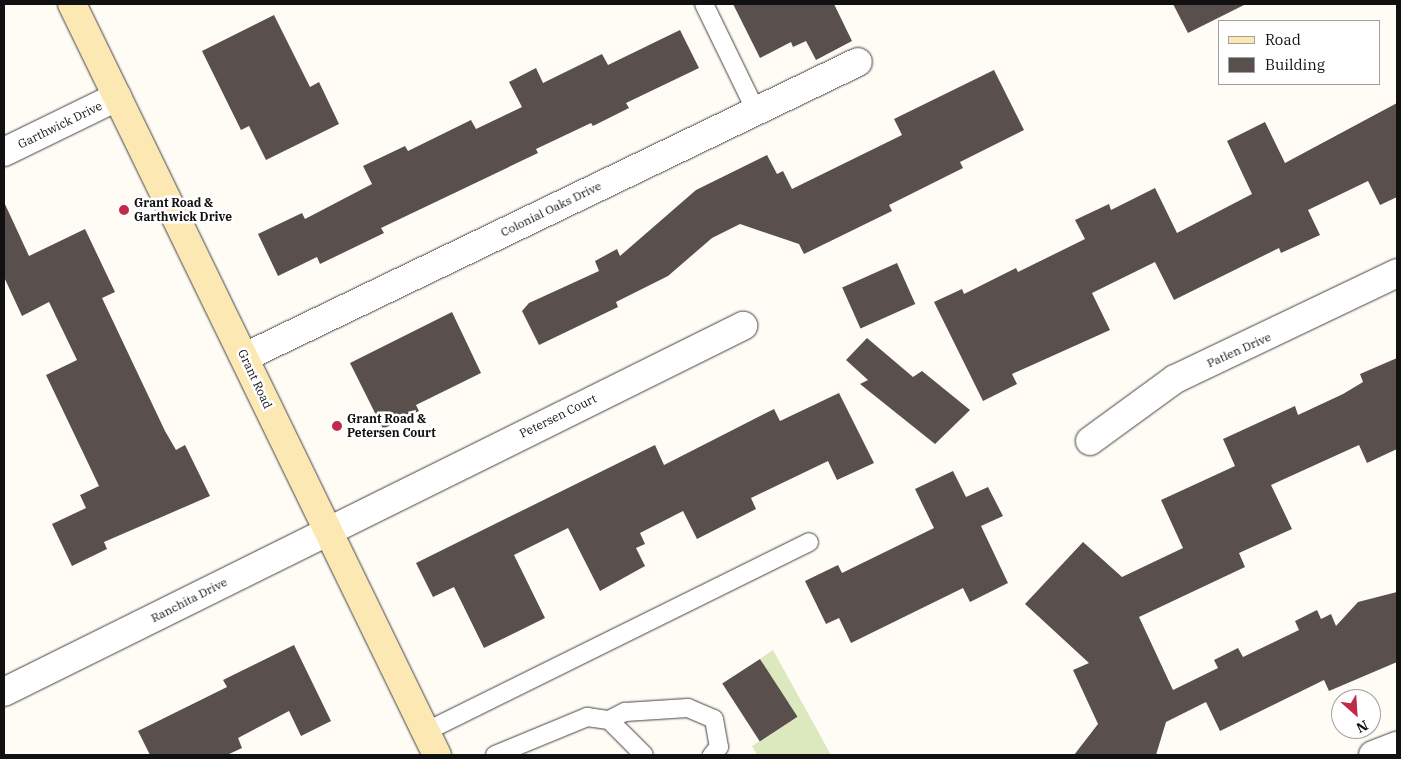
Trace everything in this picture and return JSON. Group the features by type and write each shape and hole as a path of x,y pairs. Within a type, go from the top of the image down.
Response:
{"main road":[{"name":"Grant Road","path":"72,4 432,743"}],"street":[{"name":"Colonial Oaks Drive","path":"245,356 858,62"},
{"name":"Garthwick Drive","path":"4,152 117,97"},
{"name":"Patlen Drive","path":"1090,441 1175,378 1397,273"},
{"name":"Petersen Court","path":"374,506 743,326"},
{"name":"Ranchita Drive","path":"4,692 374,506"},
{"path":"1373,755 1397,746"}],"lane":[{"path":"704,4 756,111"},
{"path":"432,743 809,542"},
{"path":"495,755 586,718 609,720 625,712 688,708 714,719 719,747 712,755"},
{"path":"609,720 644,755"}],"green space":[{"path":"773,650 831,755 757,755 752,746 798,717 789,703 783,707 777,685 760,659"}],"building":[{"path":"733,4 834,4 852,41 816,60 806,41 793,47 791,42 760,58"},
{"path":"1173,4 1246,4 1188,33"},
{"path":"274,15 310,87 319,82 339,124 266,160 249,126 241,130 202,51"},
{"path":"680,30 699,68 626,103 629,108 593,126 591,123 536,149 538,153 381,228 384,233 320,264 317,257 278,276 258,234 302,213 305,219 372,184 363,166 405,146 408,151 471,120 476,129 522,107 509,82 536,68 543,83 602,54 608,65"},
{"path":"994,70 1024,130 960,162 963,168 889,205 892,211 804,254 799,244 740,224 712,238 668,276 616,302 618,307 539,345 522,311 529,303 599,271 595,261 617,249 620,256 696,190 767,155 777,174 783,171 792,189 902,135 894,119"},
{"path":"1397,103 1397,197 1380,205 1368,181 1308,210 1320,235 1281,253 1279,248 1174,300 1155,262 1092,293 1110,330 1012,374 1017,384 983,401 934,302 962,289 964,294 1016,268 1018,272 1085,239 1075,220 1109,204 1111,210 1155,188 1177,233 1252,194 1227,141 1265,122 1285,163"},
{"path":"4,202 29,256 85,229 115,292 102,298 165,431 176,450 185,445 210,496 104,542 107,549 72,566 52,524 86,508 80,495 99,486 46,375 77,360 49,302 22,316 4,277"},
{"path":"897,263 915,304 860,329 842,287"},
{"path":"452,312 481,373 416,405 419,411 383,429 350,363"},
{"path":"867,338 913,377 922,371 970,410 935,444 860,384 868,380 846,360"},
{"path":"1397,358 1397,449 1367,463 1359,445 1271,485 1292,529 1239,553 1245,567 1139,617 1173,690 1218,668 1214,660 1238,648 1243,657 1299,630 1295,621 1317,610 1321,619 1331,614 1336,626 1358,602 1397,592 1397,662 1329,691 1324,680 1220,731 1206,702 1166,722 1156,755 1074,755 1098,724 1073,670 1089,663 1025,604 1083,542 1122,577 1183,548 1161,500 1235,466 1223,439 1295,406 1298,415 1343,394 1363,382 1360,374"},
{"path":"839,393 874,463 837,480 828,461 751,498 756,509 697,539 683,511 640,533 645,544 636,548 645,566 600,591 568,528 514,555 545,618 484,648 454,587 433,597 416,563 655,445 664,465 774,409 780,421"},
{"path":"953,471 966,497 988,487 1003,516 981,526 1008,583 970,602 963,588 851,643 839,618 826,624 805,581 838,565 842,573 934,528 915,489"},
{"path":"294,645 331,721 301,736 289,711 238,738 242,748 227,755 150,755 138,731 227,687 223,680"},
{"path":"760,659 798,717 760,741 722,684"}],"place":[{"name":"Grant Road & Garthwick Drive","path":"124,210"},
{"name":"Grant Road & Petersen Court","path":"337,426"}]}
